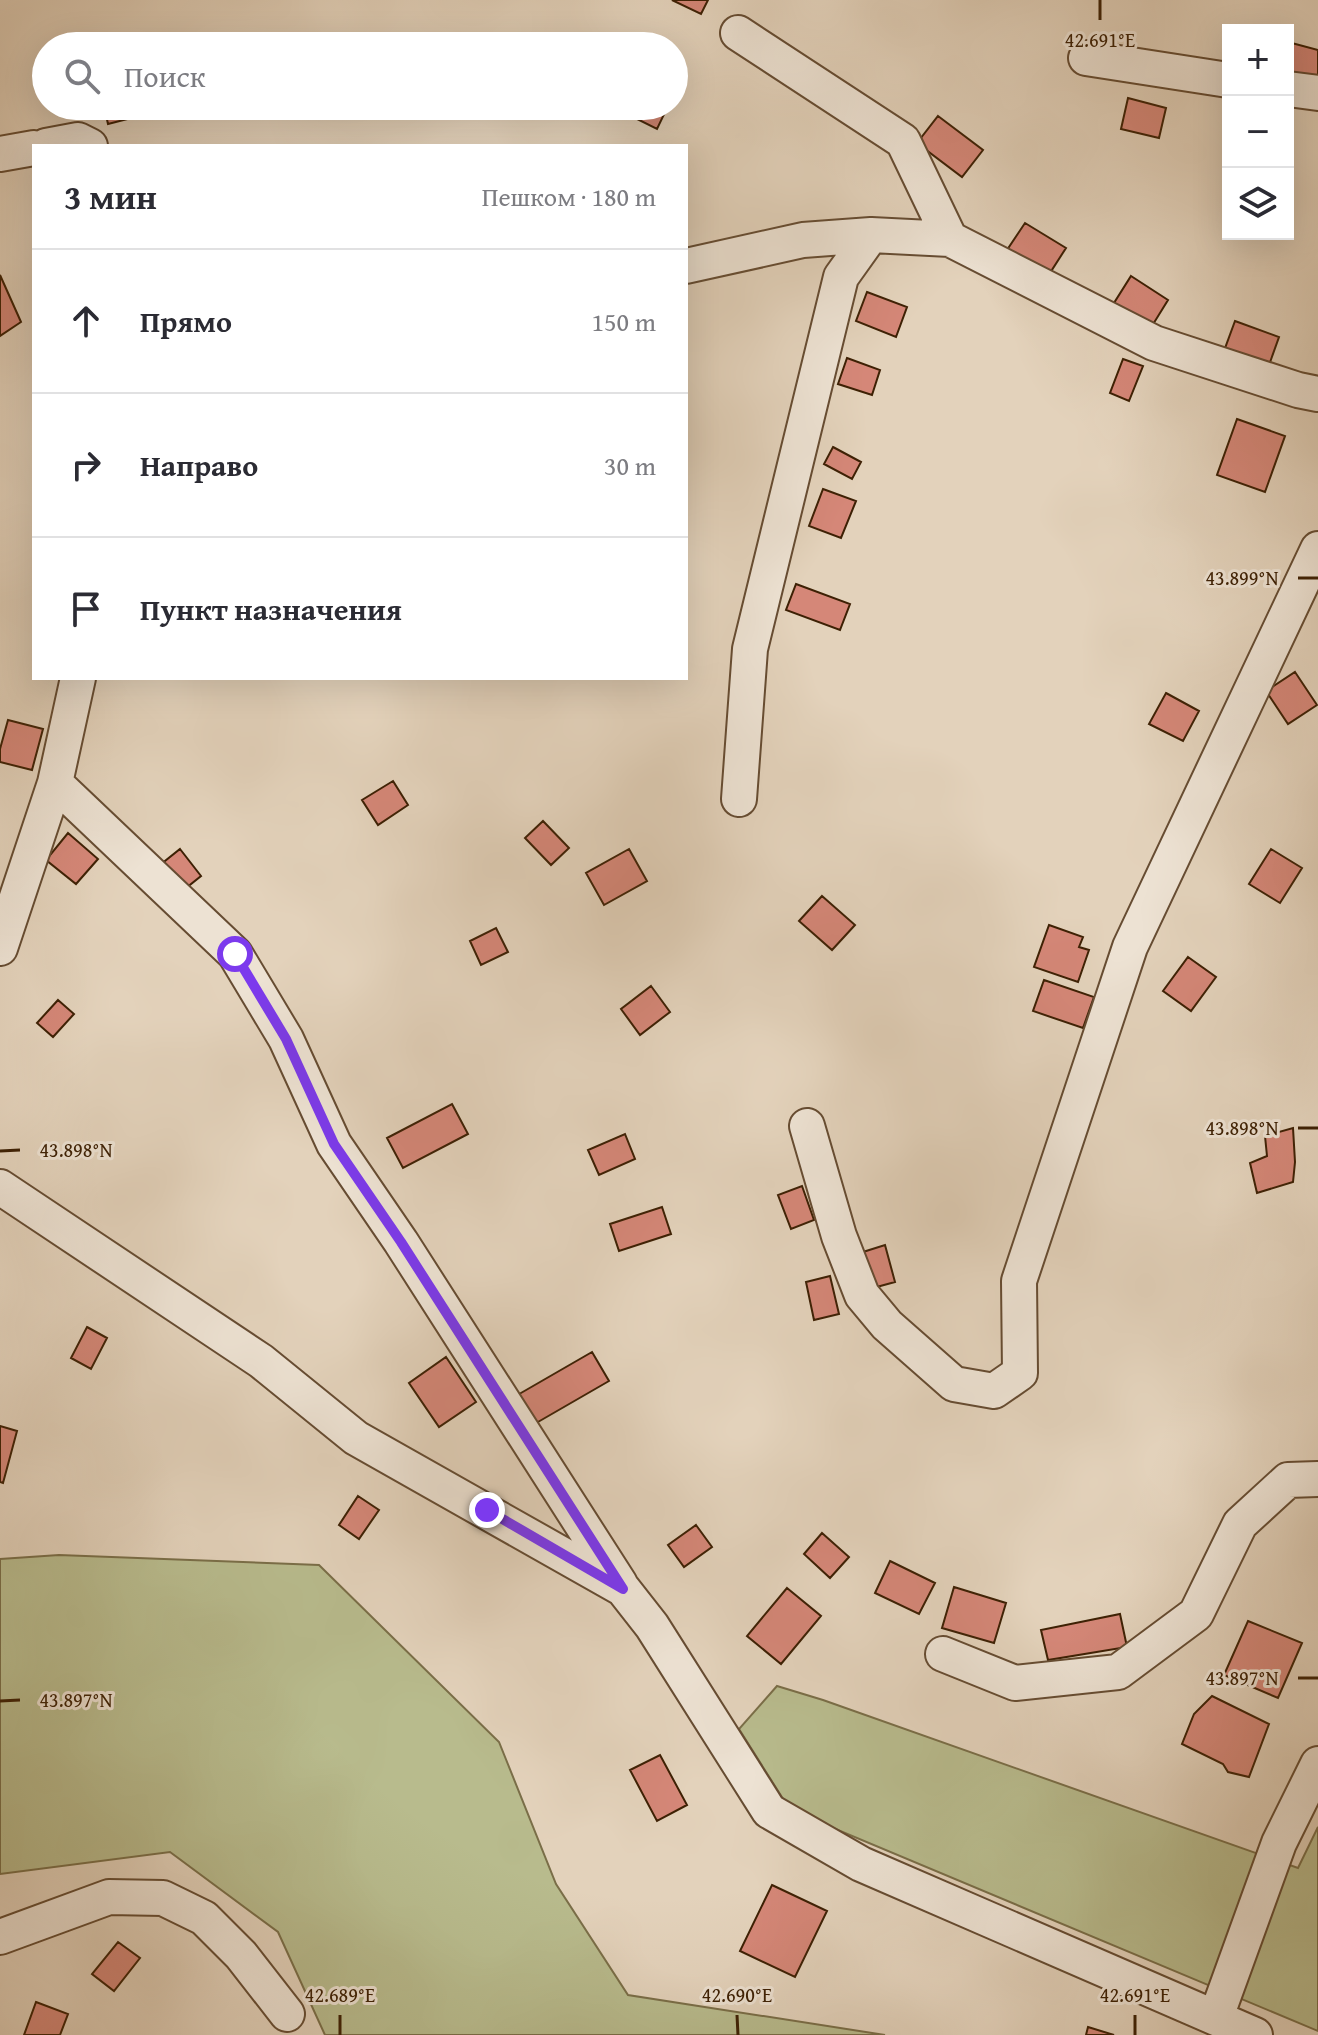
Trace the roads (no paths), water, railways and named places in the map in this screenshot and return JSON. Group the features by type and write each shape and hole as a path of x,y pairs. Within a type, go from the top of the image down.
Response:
{"street":[{"path":"738,33 903,141 950,239"},
{"path":"1086,58 1222,79"},
{"path":"1294,90 1318,93"},
{"path":"57,144 78,140 86,144"},
{"path":"0,154 32,148"},
{"path":"739,799 750,649 841,277 871,235"},
{"path":"688,266 803,240 871,235 950,239 1154,343 1318,394"},
{"path":"807,1126 839,1236 862,1295 887,1325 954,1384 994,1391 1020,1373 1019,1281 1130,947 1318,549"},
{"path":"0,948 55,783 78,680"},
{"path":"55,783 235,954 286,1039 334,1144 401,1242 623,1589 652,1626 769,1811 861,1864 1255,2035"},
{"path":"0,1187 261,1361 356,1438 623,1589"},
{"path":"943,1654 1015,1683 1118,1672 1196,1614 1240,1524 1288,1480 1318,1479"},
{"path":"1216,2017 1279,1843 1318,1764"},
{"path":"0,1937 109,1897 163,1898 204,1918 241,1955 287,2014"}]}
